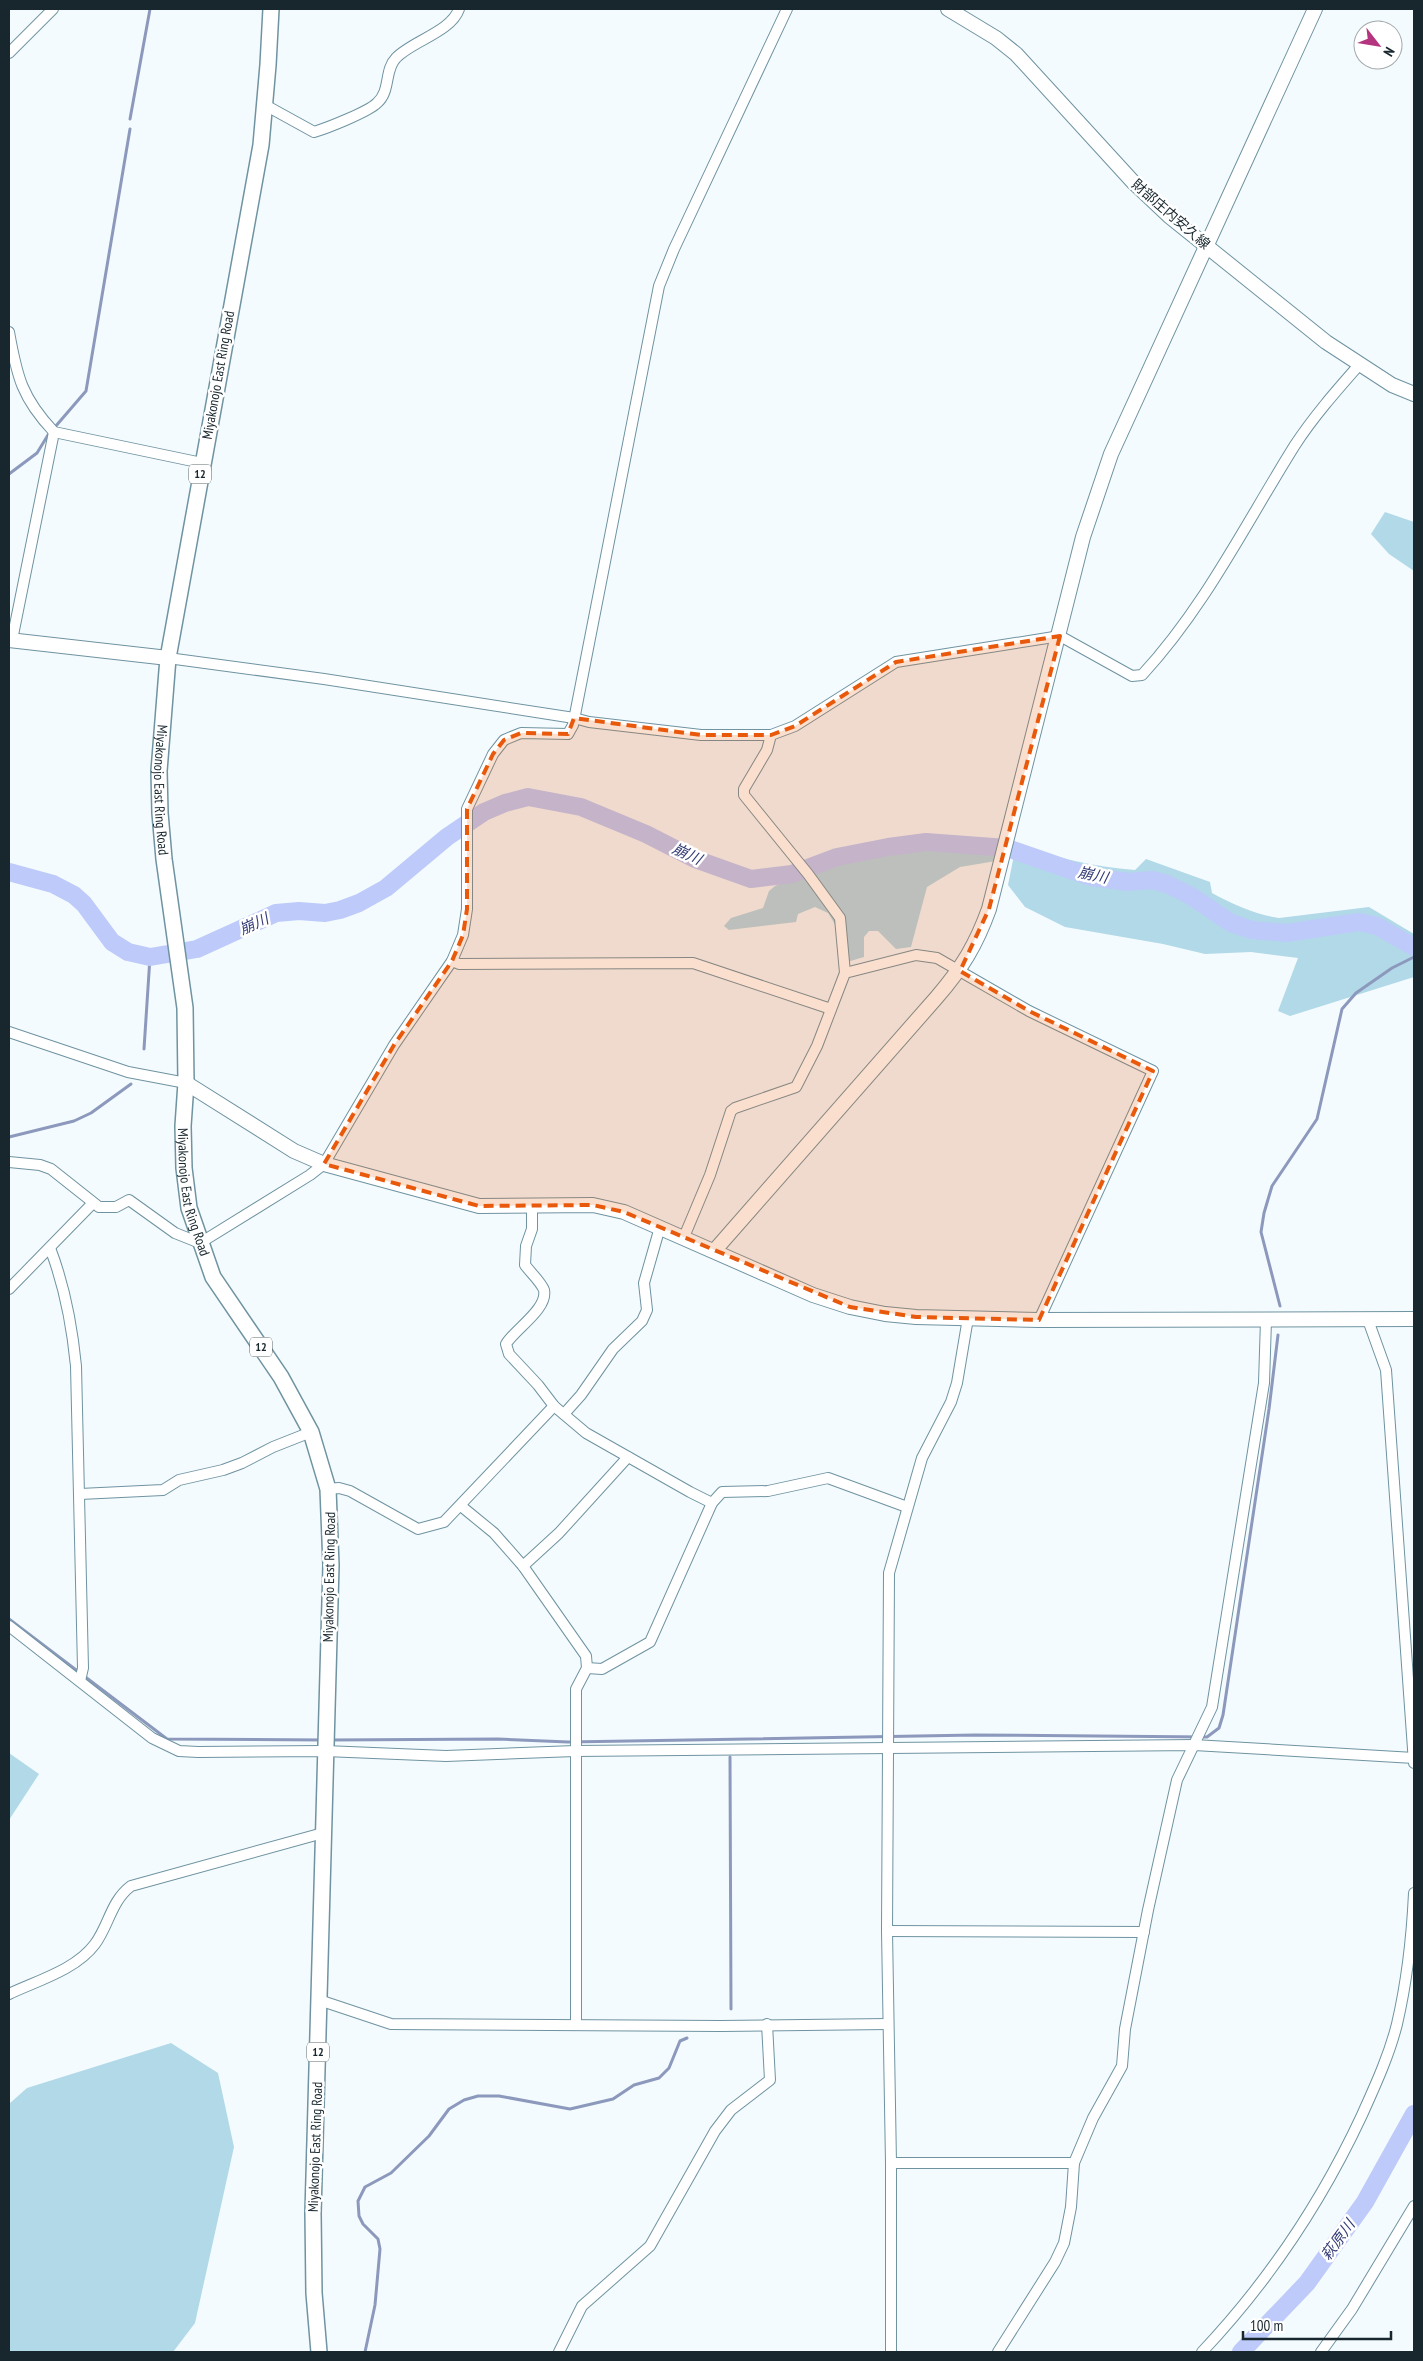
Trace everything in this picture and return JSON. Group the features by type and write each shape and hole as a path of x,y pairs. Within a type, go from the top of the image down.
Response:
{"main road":[{"name":"Miyakonojo East Ring Road","path":"270,9 261,145 168,658 159,771 159,805 164,859 185,1008 186,1084 183,1126 184,1168 189,1208 213,1277 281,1376 311,1432 328,1489 331,1556 313,2213 314,2293 320,2352"}],"street":[{"path":"9,53 53,9"},
{"path":"265,105 314,132 377,104 384,94 390,66 396,57 436,32 456,16 458,9"},
{"path":"9,1162 40,1165 50,1169 92,1204 108,1208 129,1200 175,1233 200,1243 310,1175 324,1164 394,1045 452,961 463,934 467,909 467,809 485,768 504,740 521,732 568,734 573,725 659,286 674,249 786,9"},
{"name":"財部庄内安久線","path":"948,9 996,38 1016,54 1134,183 1206,245 1326,342 1392,385 1414,394"},
{"path":"715,1250 960,971 981,931 1002,862 1084,537 1111,454 1315,9"},
{"path":"9,332 16,372 27,398 38,415 54,432 202,463"},
{"path":"54,432 10,640 168,658 324,679 574,718 589,722 701,735 771,734 795,726 896,662 1060,636 1132,676 1142,675 1180,632 1296,443 1359,365"},
{"path":"684,1237 710,1175 731,1112 735,1108 796,1087 817,1046 845,973 840,918 805,870 744,795 744,789 767,750 771,734"},
{"path":"845,973 916,955 937,958 1029,1011 1153,1071 1039,1320"},
{"path":"452,961 459,964 692,963 831,1009"},
{"path":"9,1032 128,1072 186,1084 294,1150 324,1164 464,1204 496,1207 593,1205 624,1212 715,1250 813,1295 850,1307 916,1317 1039,1320 1414,1319"},
{"path":"9,1289 92,1204"},
{"path":"532,1205 532,1229 526,1246 525,1265 544,1289 544,1298 538,1309 506,1344 509,1354 538,1385 554,1406 586,1433 712,1502"},
{"path":"564,1414 581,1395 613,1349 642,1321 647,1310 644,1283 660,1227"},
{"path":"50,1248 62,1281 73,1336 80,1494 83,1668 80,1681"},
{"path":"891,2352 891,2163 887,1931 887,1734 890,1573 922,1458 952,1402 968,1318"},
{"path":"998,2352 1055,2262 1064,2243 1071,2207 1074,2163 1094,2118 1122,2066 1125,2029 1177,1780 1212,1707 1216,1690 1264,1383 1266,1320"},
{"path":"1368,1320 1386,1370 1414,1763"},
{"path":"328,1489 339,1488 350,1491 418,1529 444,1522 554,1406"},
{"path":"80,1494 163,1490 179,1480 223,1470 242,1463 273,1446 311,1432"},
{"path":"523,1566 559,1533 628,1457"},
{"path":"587,1668 602,1669 650,1642 712,1502 722,1492 768,1491 828,1478 907,1507"},
{"path":"461,1506 494,1533 523,1566 586,1656 587,1668 576,1689 574,1750 576,2024"},
{"path":"9,1626 152,1738 179,1751 325,1751 446,1756 574,1750 1194,1745 1414,1758"},
{"path":"9,1994 84,1956 102,1934 114,1904 122,1892 131,1886 323,1833"},
{"path":"1202,2352 1232,2320 1297,2234 1344,2155 1386,2060 1397,2023 1412,1925 1414,1893"},
{"path":"887,1931 1144,1932"},
{"path":"319,2000 391,2024 888,2024"},
{"path":"559,2352 582,2306 650,2246 715,2131 731,2110 770,2080 767,2024"},
{"path":"891,2163 1074,2163"},
{"path":"1321,2352 1352,2309 1414,2206"}],"highlighted area":[{"path":"1060,636 989,909 960,971 1029,1011 1153,1071 1039,1320 916,1317 850,1307 624,1212 593,1205 479,1206 324,1164 394,1045 452,961 463,935 467,909 467,809 493,754 504,740 521,733 568,734 574,718 701,735 771,735 795,726 896,662"}],"shaded area":[{"path":"1385,512 1414,522 1414,571 1389,554 1371,534"},
{"path":"974,841 1000,843 996,861 960,867 927,887 911,947 896,949 878,931 869,931 864,937 864,957 847,962 839,931 828,913 815,907 798,914 796,922 729,930 724,926 731,918 763,908 769,891 775,886 839,858 889,849"},
{"path":"1016,845 1075,861 1119,869 1135,870 1146,859 1210,882 1212,893 1244,908 1270,917 1279,918 1369,907 1414,934 1414,977 1290,1016 1278,1011 1298,958 1251,952 1205,954 1163,944 1065,927 1025,907 1008,885"},
{"path":"9,1753 39,1774 9,1820"},
{"path":"171,2043 218,2073 234,2147 195,2323 173,2352 9,2352 9,2104 27,2088"}],"waterway":[{"path":"130,119 150,9"},
{"path":"55,427 86,391 130,129"},
{"path":"9,474 37,453 48,435"},
{"name":"崩川","path":"9,872 53,884 74,895 84,904 112,942 128,952 150,957 197,949 276,913 299,911 325,913 359,903 386,888 447,837 484,812 505,803 528,797 581,807 646,834 695,859 751,879 792,874 837,857 926,842 1007,848 1091,877 1128,882 1152,880 1167,884 1191,896 1231,923 1252,930 1286,933 1359,922 1377,926 1414,947"},
{"path":"144,1049 150,957"},
{"path":"1280,1306 1261,1232 1264,1213 1272,1186 1317,1119 1342,1009 1356,993 1392,968 1414,957"},
{"path":"9,1137 74,1121 91,1113 131,1084"},
{"path":"331,1740 498,1739 568,1742 975,1735 1207,1737 1219,1728 1223,1715 1269,1409 1278,1335"},
{"path":"9,1619 167,1739 323,1740"},
{"path":"730,1757 731,2009"},
{"path":"365,2352 375,2305 380,2249 378,2239 363,2224 359,2216 358,2201 365,2187 391,2173 429,2136 449,2109 464,2100 478,2096 499,2096 570,2109 613,2099 634,2085 659,2078 669,2068 680,2041 687,2038"},
{"name":"萩原川","path":"1241,2352 1307,2283 1365,2202 1414,2114"}]}
